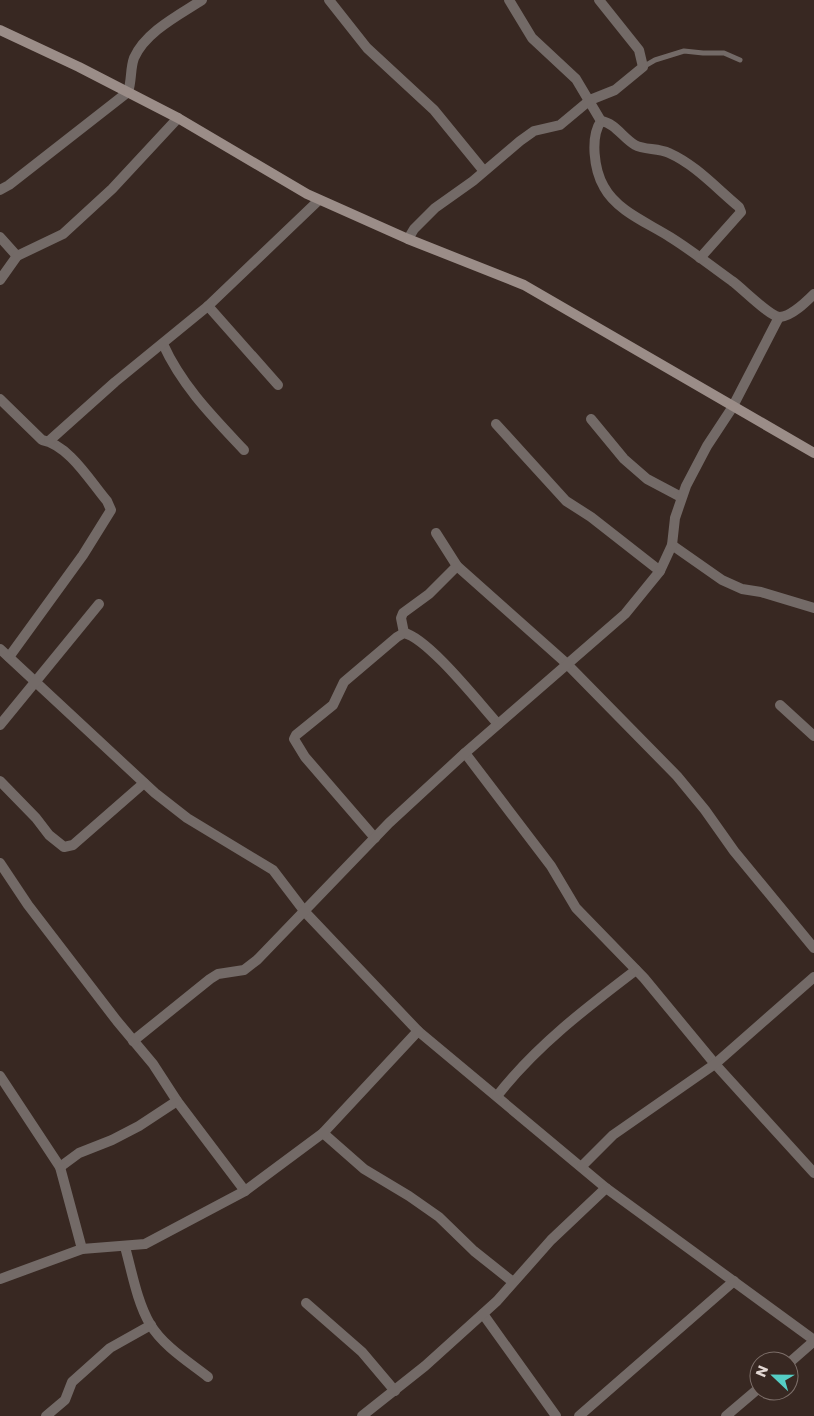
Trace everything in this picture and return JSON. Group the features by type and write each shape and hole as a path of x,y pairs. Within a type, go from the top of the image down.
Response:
{"street":[{"path":"0,190 25,173 128,92 132,81 131,68 141,46 169,22 202,0"},
{"path":"328,0 366,48 434,110 483,170"},
{"path":"509,0 532,38 568,69 590,100 595,114 601,121 607,122 636,146 658,149 680,158 695,168 739,207 741,212 700,258"},
{"path":"408,239 435,208 473,181 483,170 534,131 560,125 590,100 615,90 643,67 639,50 608,5 599,0"},
{"path":"0,30 178,118 319,200 408,239 524,285 732,408 814,452"},
{"path":"0,280 17,256 63,234 112,189 178,118"},
{"path":"601,121 595,134 596,154 604,188 636,217 700,258 740,286 774,315 779,317"},
{"path":"49,441 115,382 208,306 319,200"},
{"path":"0,237 17,256"},
{"path":"133,1041 210,979 218,974 244,970 305,912 375,838 465,753 566,663 625,614 660,571 672,545 674,518 681,497 707,446 732,408 779,317 803,304 814,294"},
{"path":"208,306 278,385"},
{"path":"163,344 171,361 197,400 244,450"},
{"path":"0,399 42,440 49,441 68,456 107,501 111,510 83,555 9,657"},
{"path":"591,420 624,459 641,474 681,497"},
{"path":"496,424 566,501 591,517 660,571"},
{"path":"436,533 457,566 566,663 677,776 705,810 734,851 814,948"},
{"path":"672,545 722,580 742,589 761,592 814,608"},
{"path":"404,633 401,618 403,613 429,594 457,566"},
{"path":"0,725 99,604"},
{"path":"404,633 418,639 498,724"},
{"path":"375,838 310,764 296,746 294,739 296,735 333,705 344,682 404,633"},
{"path":"0,649 36,680 144,783 187,818 273,870 305,912 418,1031 582,1166 606,1188 814,1341 799,1354"},
{"path":"780,705 814,736"},
{"path":"465,753 551,866 576,908 636,970 715,1064 814,1172"},
{"path":"0,781 36,818 48,835 64,847 73,845 144,783"},
{"path":"0,863 28,905 133,1041 153,1064 177,1101 245,1190"},
{"path":"497,1096 534,1053 579,1014 636,970"},
{"path":"582,1166 613,1135 715,1064 814,977"},
{"path":"0,1279 82,1249 146,1244 245,1190 323,1134 418,1031"},
{"path":"0,1077 60,1167 82,1249"},
{"path":"60,1167 79,1153 112,1140 177,1101"},
{"path":"323,1134 364,1169 410,1196 439,1217 474,1251 513,1282"},
{"path":"362,1416 394,1391 483,1314 551,1240 606,1188"},
{"path":"125,1246 138,1297 151,1325 177,1352 208,1377"},
{"path":"579,1416 734,1281"},
{"path":"306,1303 362,1352 394,1391"},
{"path":"483,1314 556,1416"},
{"path":"46,1416 65,1400 72,1382 110,1348 151,1325"},
{"path":"726,1416 749,1396"}],"lane":[{"path":"643,67 656,60 684,51 702,54 724,53 740,60"}]}
